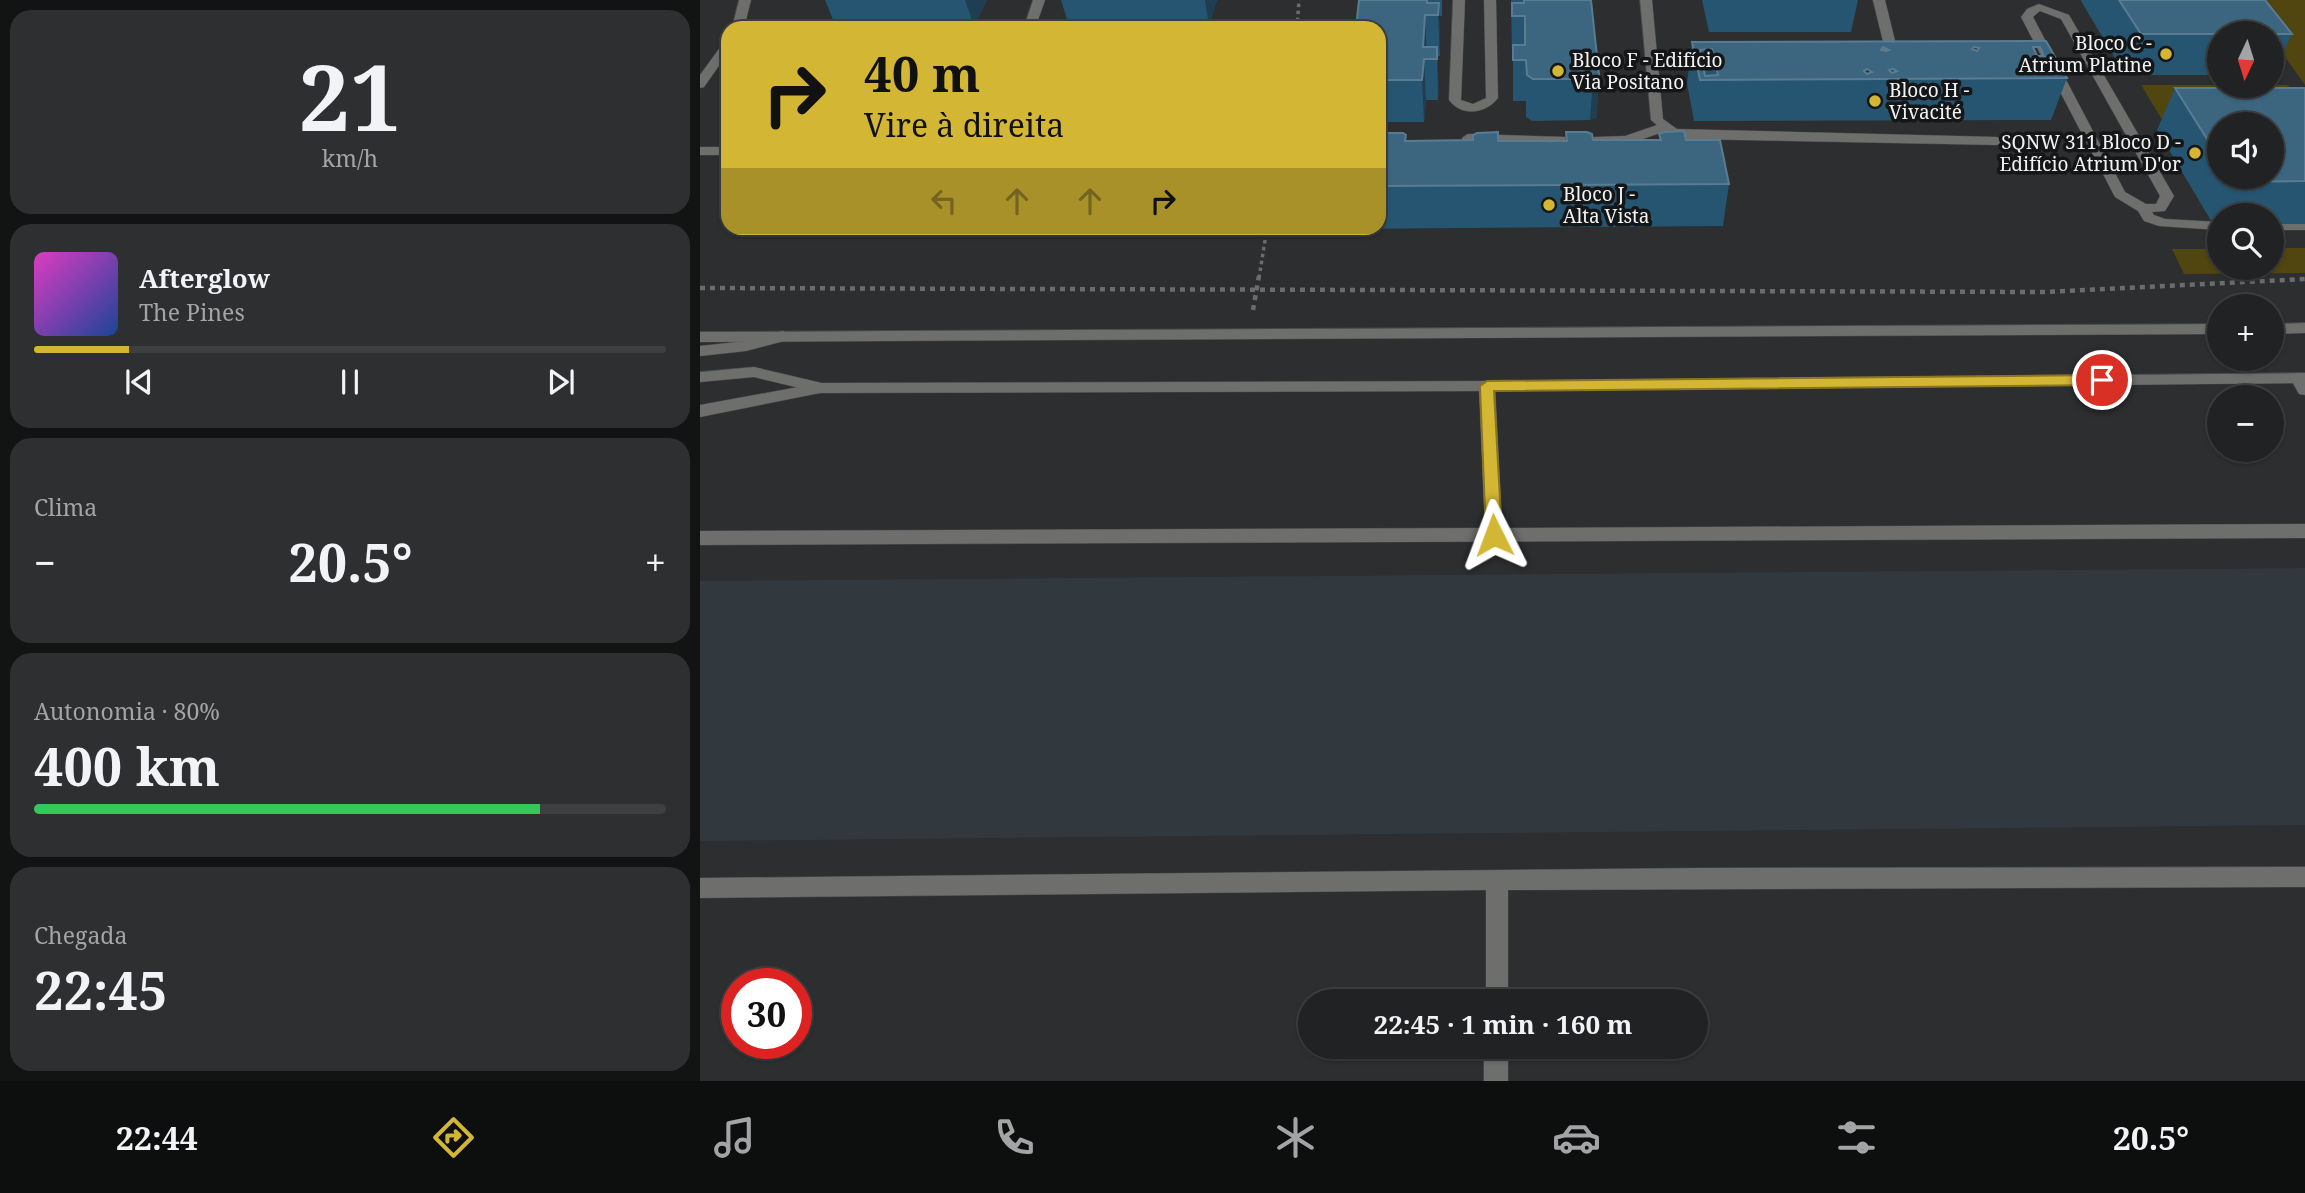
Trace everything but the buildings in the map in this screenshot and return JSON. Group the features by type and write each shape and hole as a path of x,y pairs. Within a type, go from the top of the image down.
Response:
{"street":[{"path":"740,21 745,0"},
{"path":"1032,21 1040,0"},
{"path":"1173,21 1183,0"},
{"path":"1459,0 1455,100 1459,105 1474,108 1487,104 1492,98 1490,0"},
{"path":"1646,0 1655,112 1663,127 1688,135 1997,141"},
{"path":"1842,51 1891,49 1879,0"},
{"path":"2143,208 2160,208 2167,196 2065,17 2037,4 2027,17 2120,194 2143,208 2149,218 2164,223 2207,225"},
{"path":"700,84 721,54"},
{"path":"714,64 721,64"},
{"path":"1468,138 1563,142 1627,140 1663,127"},
{"path":"700,151 721,151"},
{"path":"2284,226 2305,226"},
{"path":"2284,329 2305,328"},
{"path":"700,337 2207,329"},
{"path":"700,351 746,346 783,336"},
{"path":"700,377 754,372 820,388"},
{"path":"700,411 820,388 1487,386 2303,378"},
{"path":"1487,386 1494,535"},
{"path":"700,538 2305,531"},
{"path":"700,888 1497,880 2305,877"},
{"path":"1497,880 1497,989"},
{"path":"1496,1059 1496,1081"}],"path":[{"path":"1298,21 1299,0"},
{"path":"1249,335 1266,235"},
{"path":"700,288 2047,292 2305,279"}],"shaded area":[{"path":"2242,0 2305,0 2305,85 2284,56 2284,21 2261,21"},
{"path":"2141,85 2207,85 2207,98 2284,98 2284,85 2288,85 2305,109 2207,112 2207,119 2164,123"},
{"path":"2284,248 2305,248 2305,273 2284,273"},
{"path":"2172,249 2207,249 2207,274 2184,274"},
{"path":"2305,568 2305,825 700,841 700,581"}],"place":[{"name":"Bloco C - Atrium Platine","path":"2166,54"},
{"name":"Bloco F - Edifício Via Positano","path":"1558,71"},
{"name":"Bloco H - Vivacité","path":"1875,101"},
{"name":"SQNW 311 Bloco D - Edifício Atrium D'or","path":"2195,153"},
{"name":"Bloco J - Alta Vista","path":"1549,205"}],"route":[{"path":"1494,535 1487,386 2102,380"}]}
